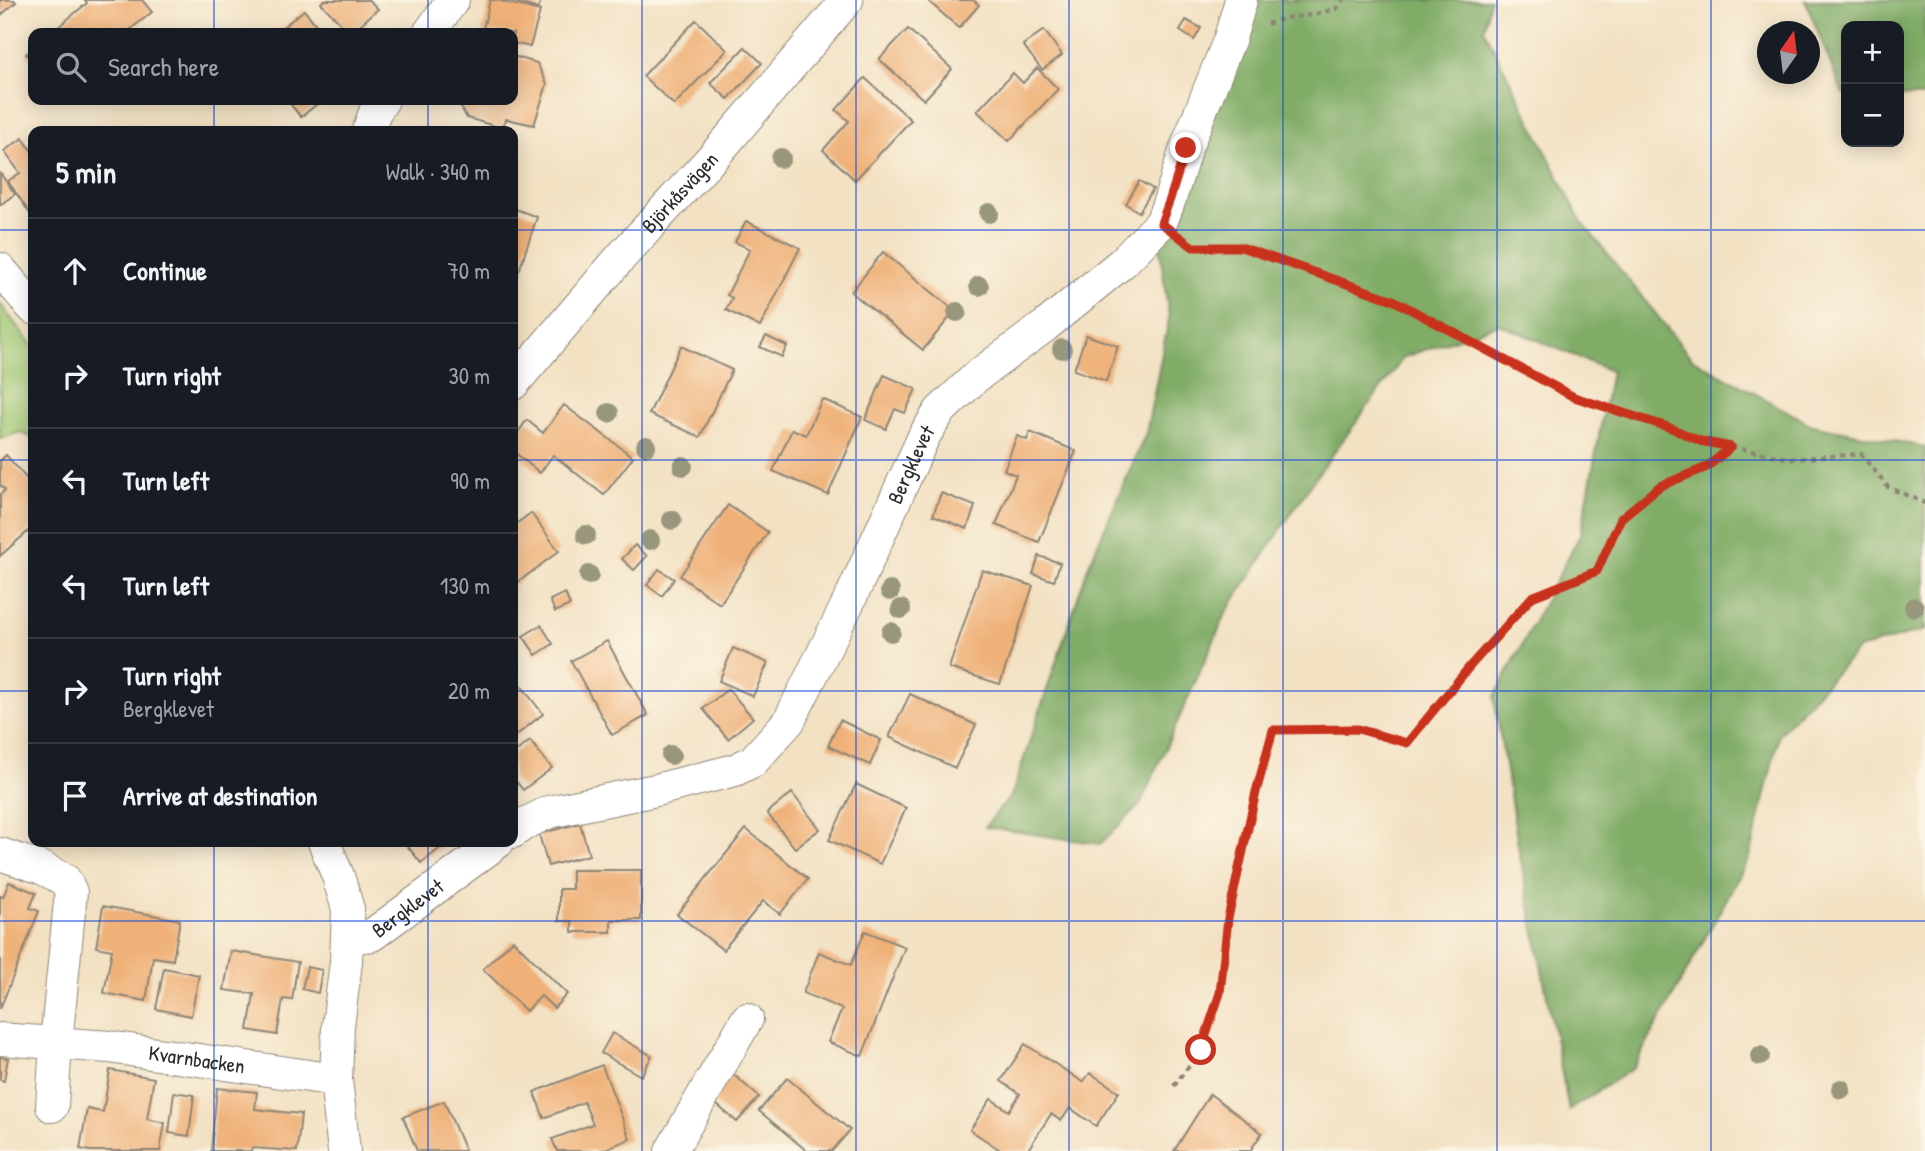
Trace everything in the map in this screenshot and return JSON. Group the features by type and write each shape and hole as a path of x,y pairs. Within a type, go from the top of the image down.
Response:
{"street":[{"path":"433,28 453,0"},
{"name":"Björkåsvägen","path":"518,378 847,0"},
{"name":"Bergklevet","path":"518,828 549,812 696,781 735,770 753,761 789,721 852,595 924,436 940,411 977,376 1045,326 1123,262 1161,223 1186,148 1230,38 1241,0"},
{"path":"370,126 380,105"},
{"path":"0,269 28,302"},
{"path":"326,847 348,909 335,1080 344,1151"},
{"name":"Bergklevet","path":"347,937 372,935 491,847"},
{"path":"0,853 42,868 65,880 71,892 52,1106"},
{"path":"671,1151 747,1019"},
{"name":"Kvarnbacken","path":"0,1039 123,1049 335,1080"}],"path":[{"path":"1230,38 1285,18 1336,9 1344,0"},
{"path":"1161,223 1193,247 1241,247 1393,300 1574,397 1671,428 1700,441 1792,459 1861,454 1888,487 1925,503"},
{"path":"1174,1086 1201,1050 1220,993 1228,918 1256,792 1273,730 1358,729 1407,743 1470,666 1532,597 1597,571 1621,518 1660,486 1707,467 1731,447"}],"green space":[{"path":"1248,0 1490,0 1484,29 1581,221 1691,358 1812,425 1925,447 1925,630 1858,649 1779,734 1750,857 1633,1068 1569,1110 1520,856 1494,698 1581,533 1611,371 1499,324 1404,357 1315,478 1227,611 1140,805 1100,844 985,827 1012,794 1088,567 1146,433 1169,319 1159,240"},
{"path":"1805,0 1925,0 1925,97 1904,96 1904,21 1841,21 1841,89 1820,37 1820,21 1813,21"},
{"path":"0,304 28,340 28,436 20,432 0,439"}],"building":[{"path":"0,0 14,0 16,2 0,16"},
{"path":"85,0 142,0 152,12 132,28 57,28 87,3"},
{"path":"324,0 369,0 378,9 357,28 344,28 321,3"},
{"path":"490,0 540,11 530,47 518,44 518,28 483,28"},
{"path":"509,0 541,0 538,9"},
{"path":"927,0 973,0 979,5 959,28"},
{"path":"304,10 319,28 282,28"},
{"path":"696,20 727,50 674,105 643,76"},
{"path":"1186,20 1201,28 1194,40 1180,31"},
{"path":"908,29 952,69 924,100 879,59"},
{"path":"1044,30 1062,55 1042,70 1023,45"},
{"path":"745,47 762,63 728,99 710,83"},
{"path":"518,57 537,63 547,84 534,125 506,119 503,126 495,126 467,118 460,105 518,105"},
{"path":"1037,68 1058,89 1009,141 977,111 1013,73 1023,83"},
{"path":"865,78 911,120 855,180 823,150 849,121 836,110"},
{"path":"291,105 316,105 301,117"},
{"path":"23,138 28,146 28,211 8,181 20,173 4,151"},
{"path":"0,173 15,194 0,205"},
{"path":"1139,181 1153,189 1139,212 1126,204"},
{"path":"518,210 537,217 518,273"},
{"path":"746,221 800,248 760,327 726,310 732,298 727,295 750,249 735,242"},
{"path":"883,252 955,311 923,350 851,292"},
{"path":"1086,335 1118,346 1106,381 1074,370"},
{"path":"766,336 787,346 782,357 760,347"},
{"path":"681,346 732,370 700,437 649,414"},
{"path":"884,375 916,389 905,413 895,409 886,429 865,420"},
{"path":"822,399 862,417 828,495 773,471 792,429 806,435"},
{"path":"564,405 633,457 604,495 553,455 540,473 518,455 518,432 527,420 543,433"},
{"path":"1030,432 1076,451 1039,542 996,525 1016,475 1004,470 1017,436 1027,440"},
{"path":"6,455 28,480 28,531 0,556 0,495 5,490 0,485 0,461"},
{"path":"941,493 975,506 967,529 933,515"},
{"path":"728,505 768,532 720,604 680,576"},
{"path":"531,513 559,551 518,582 518,522"},
{"path":"635,545 647,556 634,570 622,559"},
{"path":"1039,556 1060,563 1054,581 1033,574"},
{"path":"659,569 674,579 662,596 647,585"},
{"path":"982,570 1033,586 1000,684 949,668"},
{"path":"565,593 570,605 555,612 550,600"},
{"path":"541,625 553,644 536,655 523,636"},
{"path":"607,641 648,715 612,735 571,661"},
{"path":"733,648 768,663 753,696 719,681"},
{"path":"518,682 543,714 518,734"},
{"path":"728,689 753,718 728,739 703,709"},
{"path":"910,694 976,725 955,768 889,737"},
{"path":"840,720 881,740 870,765 828,746"},
{"path":"530,741 552,768 523,790 518,784 518,750"},
{"path":"856,784 906,808 880,864 829,840"},
{"path":"792,793 820,829 795,848 767,813"},
{"path":"580,823 589,855 548,866 539,834"},
{"path":"746,829 808,879 780,914 763,901 723,950 677,914"},
{"path":"408,847 442,847 421,863"},
{"path":"572,870 641,870 641,920 611,920 611,932 572,932 572,921 559,921 559,889 572,889"},
{"path":"9,882 36,893 30,908 39,911 0,1009 0,896 3,897"},
{"path":"103,906 180,920 173,960 153,957 146,1001 104,993 112,950 96,947"},
{"path":"865,931 905,947 862,1056 828,1042 842,1009 803,993 819,952 851,965"},
{"path":"513,940 567,994 554,1008 541,996 526,1011 483,969"},
{"path":"231,951 298,962 292,1000 283,999 277,1035 248,1030 254,994 224,990"},
{"path":"307,967 322,970 318,993 302,989"},
{"path":"164,968 199,975 191,1016 156,1009"},
{"path":"612,1033 652,1056 641,1076 601,1053"},
{"path":"1025,1044 1083,1082 1090,1073 1119,1092 1096,1126 1070,1108 1061,1121 1051,1114 1027,1151 1002,1151 970,1130 991,1099 1009,1111 1020,1094 1001,1081"},
{"path":"0,1057 8,1058 4,1081 0,1080"},
{"path":"602,1065 630,1139 600,1151 557,1151 552,1139 593,1124 584,1102 544,1118 534,1092"},
{"path":"110,1070 154,1078 147,1119 165,1123 160,1151 80,1149 87,1109 103,1112"},
{"path":"733,1074 759,1097 737,1122 710,1099"},
{"path":"787,1078 850,1130 832,1151 807,1151 759,1111"},
{"path":"217,1088 257,1092 255,1109 301,1114 297,1151 252,1148 251,1151 211,1151"},
{"path":"174,1092 194,1095 189,1136 169,1133"},
{"path":"1210,1094 1262,1133 1250,1151 1174,1151"},
{"path":"444,1101 465,1151 417,1151 403,1117"}],"route":[{"path":"1186,148 1161,223 1193,247 1241,247 1393,300 1574,397 1671,428 1700,441 1731,447 1707,467 1660,486 1621,518 1597,571 1532,597 1470,666 1407,743 1358,729 1273,730 1256,792 1228,918 1220,993 1201,1050"}]}
